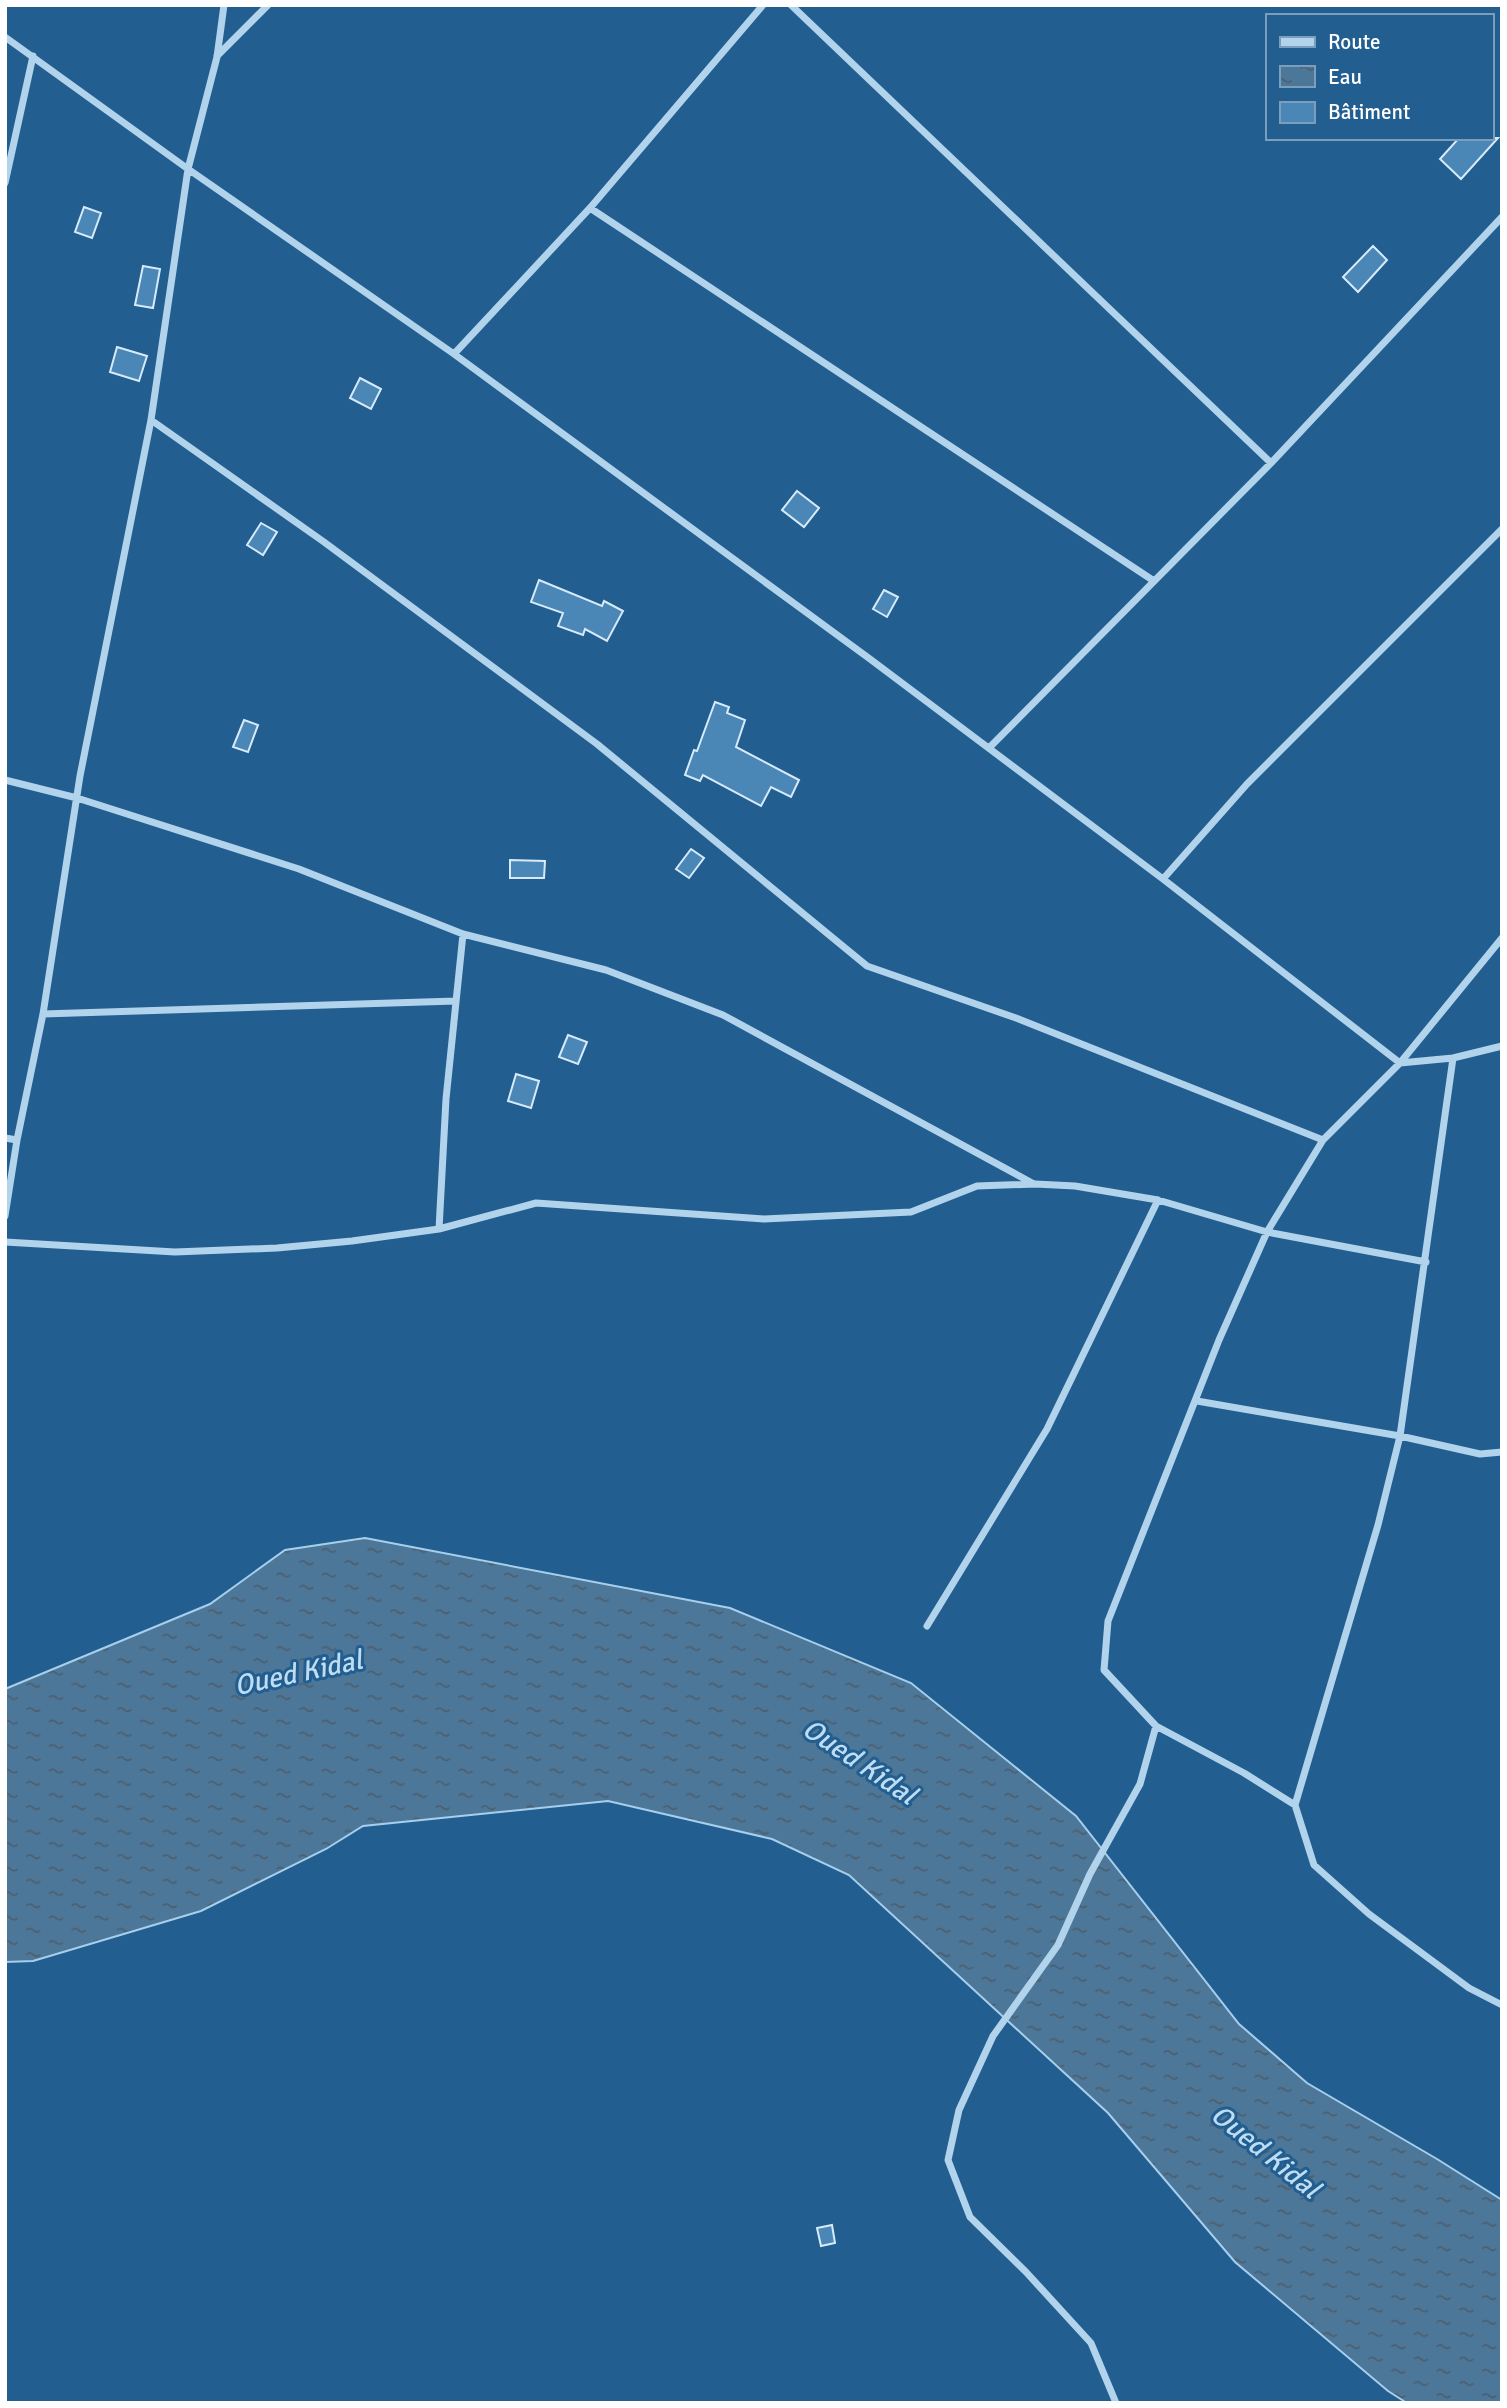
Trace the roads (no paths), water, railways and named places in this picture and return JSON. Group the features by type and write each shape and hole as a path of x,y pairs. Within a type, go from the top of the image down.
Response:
{"street":[{"path":"5,1216 17,1140 43,1014 77,798 130,516 151,420 188,169 217,57 224,5"},
{"path":"217,57 268,5"},
{"path":"454,354 590,208 763,5"},
{"path":"791,5 1271,463"},
{"path":"5,37 188,169 454,354 989,748 1400,1063 1453,1058 1502,1046"},
{"path":"5,183 33,56"},
{"path":"590,208 1154,581"},
{"path":"989,748 1271,463 1502,217"},
{"path":"151,420 324,542 597,744 867,966 1016,1018 1323,1140"},
{"path":"1163,879 1247,784 1502,529"},
{"path":"5,780 77,798 299,869 463,934 606,970 723,1015 1035,1184"},
{"path":"439,1229 446,1099 463,934"},
{"path":"1295,1805 1244,1773 1156,1726 1104,1670 1108,1621 1219,1340 1267,1232 1323,1140 1400,1063 1502,938"},
{"path":"43,1014 456,1001"},
{"path":"1453,1058 1401,1436 1378,1525 1295,1805 1314,1866 1369,1914 1469,1988 1502,2005"},
{"path":"5,1138 17,1140"},
{"path":"5,1242 176,1252 278,1248 439,1229 536,1203 764,1219 911,1212 977,1186 1035,1184 1075,1186 1158,1200 1267,1232 1426,1262"},
{"path":"927,1626 1047,1429 1158,1200"},
{"path":"1196,1401 1401,1436 1480,1454 1502,1452"},
{"path":"1116,2403 1091,2343 1026,2272 970,2217 948,2160 959,2110 993,2036 1058,1945 1090,1874 1140,1784 1156,1726"}],"water":[{"name":"Oued Kidal","path":"365,1538 730,1608 911,1683 1076,1816 1239,2024 1307,2083 1502,2200 1502,2403 1407,2403 1388,2391 1235,2262 1108,2113 849,1875 772,1839 608,1801 363,1826 326,1849 201,1911 33,1961 5,1962 5,1689 210,1604 285,1550"}]}
